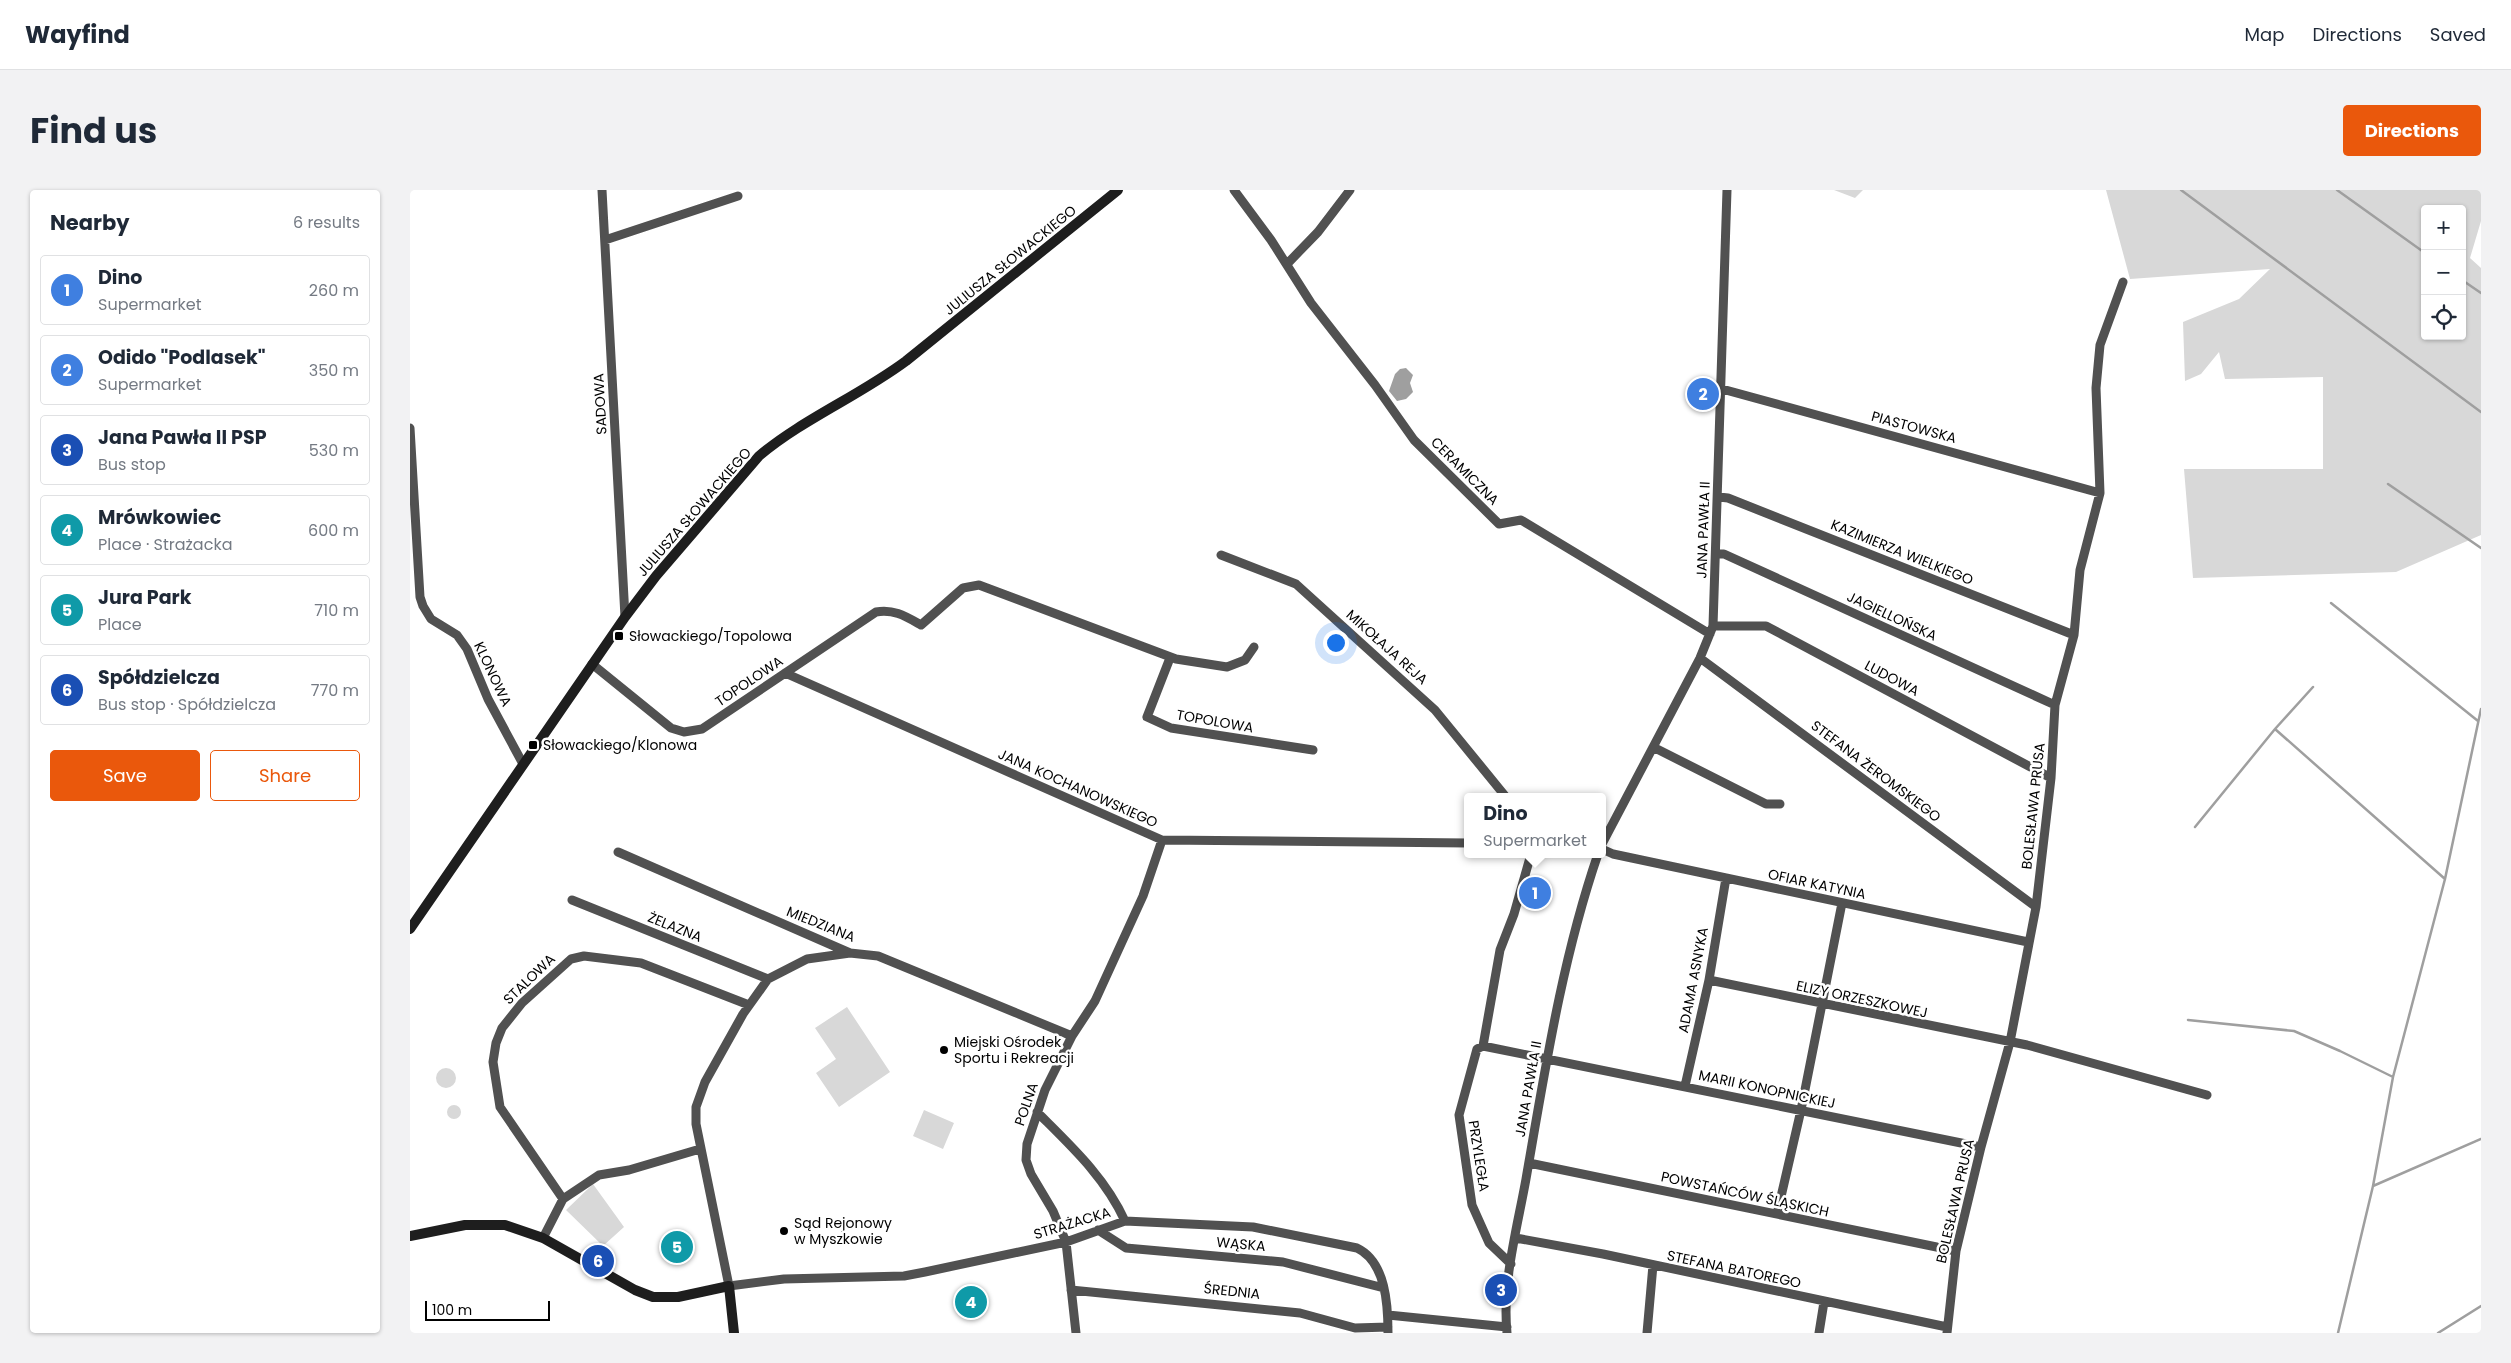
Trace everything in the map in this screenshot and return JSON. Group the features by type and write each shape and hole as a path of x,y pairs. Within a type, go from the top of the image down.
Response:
{"street":[{"name":"SADOWA","path":"602,190 625,617"},
{"name":"JULIUSZA SŁOWACKIEGO","path":"410,929 625,617 656,576 759,456 778,441 871,386 906,361 1118,190"},
{"name":"CERAMICZNA","path":"1234,190 1287,264 1311,304 1375,384 1414,440 1499,524 1521,520 1712,630"},
{"path":"1287,264 1318,232 1350,190"},
{"name":"JANA PAWŁA II","path":"1606,836 1700,658 1712,630 1719,497 1727,190"},
{"path":"605,240 738,196"},
{"name":"BOLESŁAWA PRUSA","path":"1947,1330 1956,1251 1981,1147 2010,1042 2036,907 2051,778 2055,705 2074,635 2080,570 2100,493 2096,388 2100,345 2123,282"},
{"name":"PIASTOWSKA","path":"1722,389 2100,493"},
{"name":"KLONOWA","path":"410,428 422,606 431,619 462,640 488,699 523,764"},
{"name":"KAZIMIERZA WIELKIEGO","path":"1719,497 1728,498 2074,635"},
{"name":"JAGIELLOŃSKA","path":"1717,554 1724,554 1816,595 2055,705"},
{"name":"MIKOŁAJA REJA","path":"1221,555 1296,584 1435,710 1503,793"},
{"name":"TOPOLOWA","path":"592,664 633,694 665,724 684,732 702,729 876,612 896,612 921,625 963,588 979,585 1170,658 1227,667 1245,660 1254,647"},
{"name":"LUDOWA","path":"1712,630 1766,626 2051,778"},
{"name":"TOPOLOWA","path":"1170,658 1147,717 1171,728 1313,750"},
{"name":"STEFANA ŻEROMSKIEGO","path":"1700,658 2036,907"},
{"name":"JANA KOCHANOWSKIEGO","path":"785,673 1162,840 1464,844"},
{"path":"1653,747 1766,804 1780,804"},
{"name":"POLNA","path":"1076,1333 1066,1242 1053,1211 1031,1174 1026,1160 1027,1144 1045,1090 1072,1036 1095,1001 1142,896 1162,840"},
{"name":"OFIAR KATYNIA","path":"1606,851 1612,854 2028,942"},
{"name":"MIEDZIANA","path":"618,852 850,953 878,956 1066,1031 1072,1036"},
{"name":"PRZYLEGŁA","path":"1511,1264 1489,1243 1472,1205 1459,1115 1477,1049 1483,1046 1500,950 1514,914 1530,858"},
{"name":"JANA PAWŁA II","path":"1507,1330 1511,1264 1547,1059 1570,949 1597,858"},
{"name":"ADAMA ASNYKA","path":"1685,1086 1709,980 1726,878"},
{"name":"ŻELAZNA","path":"572,900 768,979"},
{"path":"1777,1214 1801,1110 1842,903"},
{"path":"734,1333 729,1286 700,1149 695,1116 700,1092 749,1005 768,979 807,959 850,953"},
{"name":"STALOWA","path":"564,1199 500,1107 494,1074 494,1051 502,1028 522,1002 571,959 593,957 641,963 749,1005"},
{"name":"ELIZY ORZESZKOWEJ","path":"1709,980 1822,1005 2010,1042 2208,1095"},
{"path":"1483,1046 1547,1059"},
{"name":"MARII KONOPNICKIEJ","path":"1547,1059 1981,1147"},
{"path":"1037,1112 1096,1173 1116,1200 1125,1221"},
{"path":"543,1238 564,1199 599,1175 629,1170 700,1149"},
{"name":"POWSTAŃCÓW ŚLĄSKICH","path":"1529,1163 1956,1251"},
{"name":"STRAŻACKA","path":"729,1286 814,1277 904,1276 1066,1242 1125,1221 1253,1227 1357,1248 1374,1261 1384,1288 1388,1330"},
{"path":"410,1236 465,1224 505,1225 543,1238 635,1290 652,1297 678,1297 729,1286"},
{"name":"WĄSKA","path":"1098,1230 1126,1248 1283,1262 1384,1288"},
{"name":"STEFANA BATOREGO","path":"1516,1238 1653,1265 1947,1330"},
{"path":"1647,1333 1653,1265"},
{"name":"ŚREDNIA","path":"1071,1290 1300,1313 1355,1328 1388,1330"},
{"path":"1819,1333 1824,1302"},
{"path":"1388,1315 1507,1330"}],"shaded area":[{"path":"1834,190 1863,190 1855,198"},
{"path":"2106,190 2481,190 2481,221 2470,258 2481,268 2481,535 2396,572 2193,578 2184,469 2323,469 2323,377 2225,379 2219,352 2201,374 2185,381 2183,322 2239,299 2270,269 2130,279"},
{"path":"1406,368 1413,375 1410,383 1413,392 1406,399 1397,401 1389,391 1395,374 1400,369"},
{"path":"847,1007 890,1072 839,1107 816,1073 836,1059 815,1028"},
{"path":"442,1068 450,1068 456,1074 456,1082 450,1088 442,1088 436,1082 436,1074"},
{"path":"451,1105 457,1105 461,1112 457,1119 451,1119 447,1115 447,1109"},
{"path":"924,1110 954,1123 943,1149 913,1136"},
{"path":"593,1184 624,1227 603,1246 566,1210"}],"waterway":[{"path":"2181,190 2481,412"},
{"path":"2337,190 2421,250"},
{"path":"2466,283 2481,293"},
{"path":"2388,484 2481,548"},
{"path":"2331,603 2478,721"},
{"path":"2313,687 2275,729 2445,879"},
{"path":"2338,1333 2373,1186 2393,1077 2445,879 2481,709"},
{"path":"2195,827 2275,729"},
{"path":"2188,1020 2294,1031 2393,1077"},
{"path":"2373,1186 2481,1139"},
{"path":"2438,1333 2481,1306"}],"place":[{"name":"Odido \"Podlasek\"","path":"1703,394"},
{"name":"Słowackiego/Topolowa","path":"619,636"},
{"name":"Słowackiego/Klonowa","path":"533,745"},
{"name":"Dino","path":"1535,893"},
{"name":"Miejski Ośrodek Sportu i Rekreacji","path":"944,1050"},
{"name":"Sąd Rejonowy w Myszkowie","path":"784,1231"},
{"name":"Jura Park","path":"677,1247"},
{"name":"Spółdzielcza","path":"598,1261"},
{"name":"Jana Pawła II PSP","path":"1501,1290"},
{"name":"Mrówkowiec","path":"971,1302"}]}
